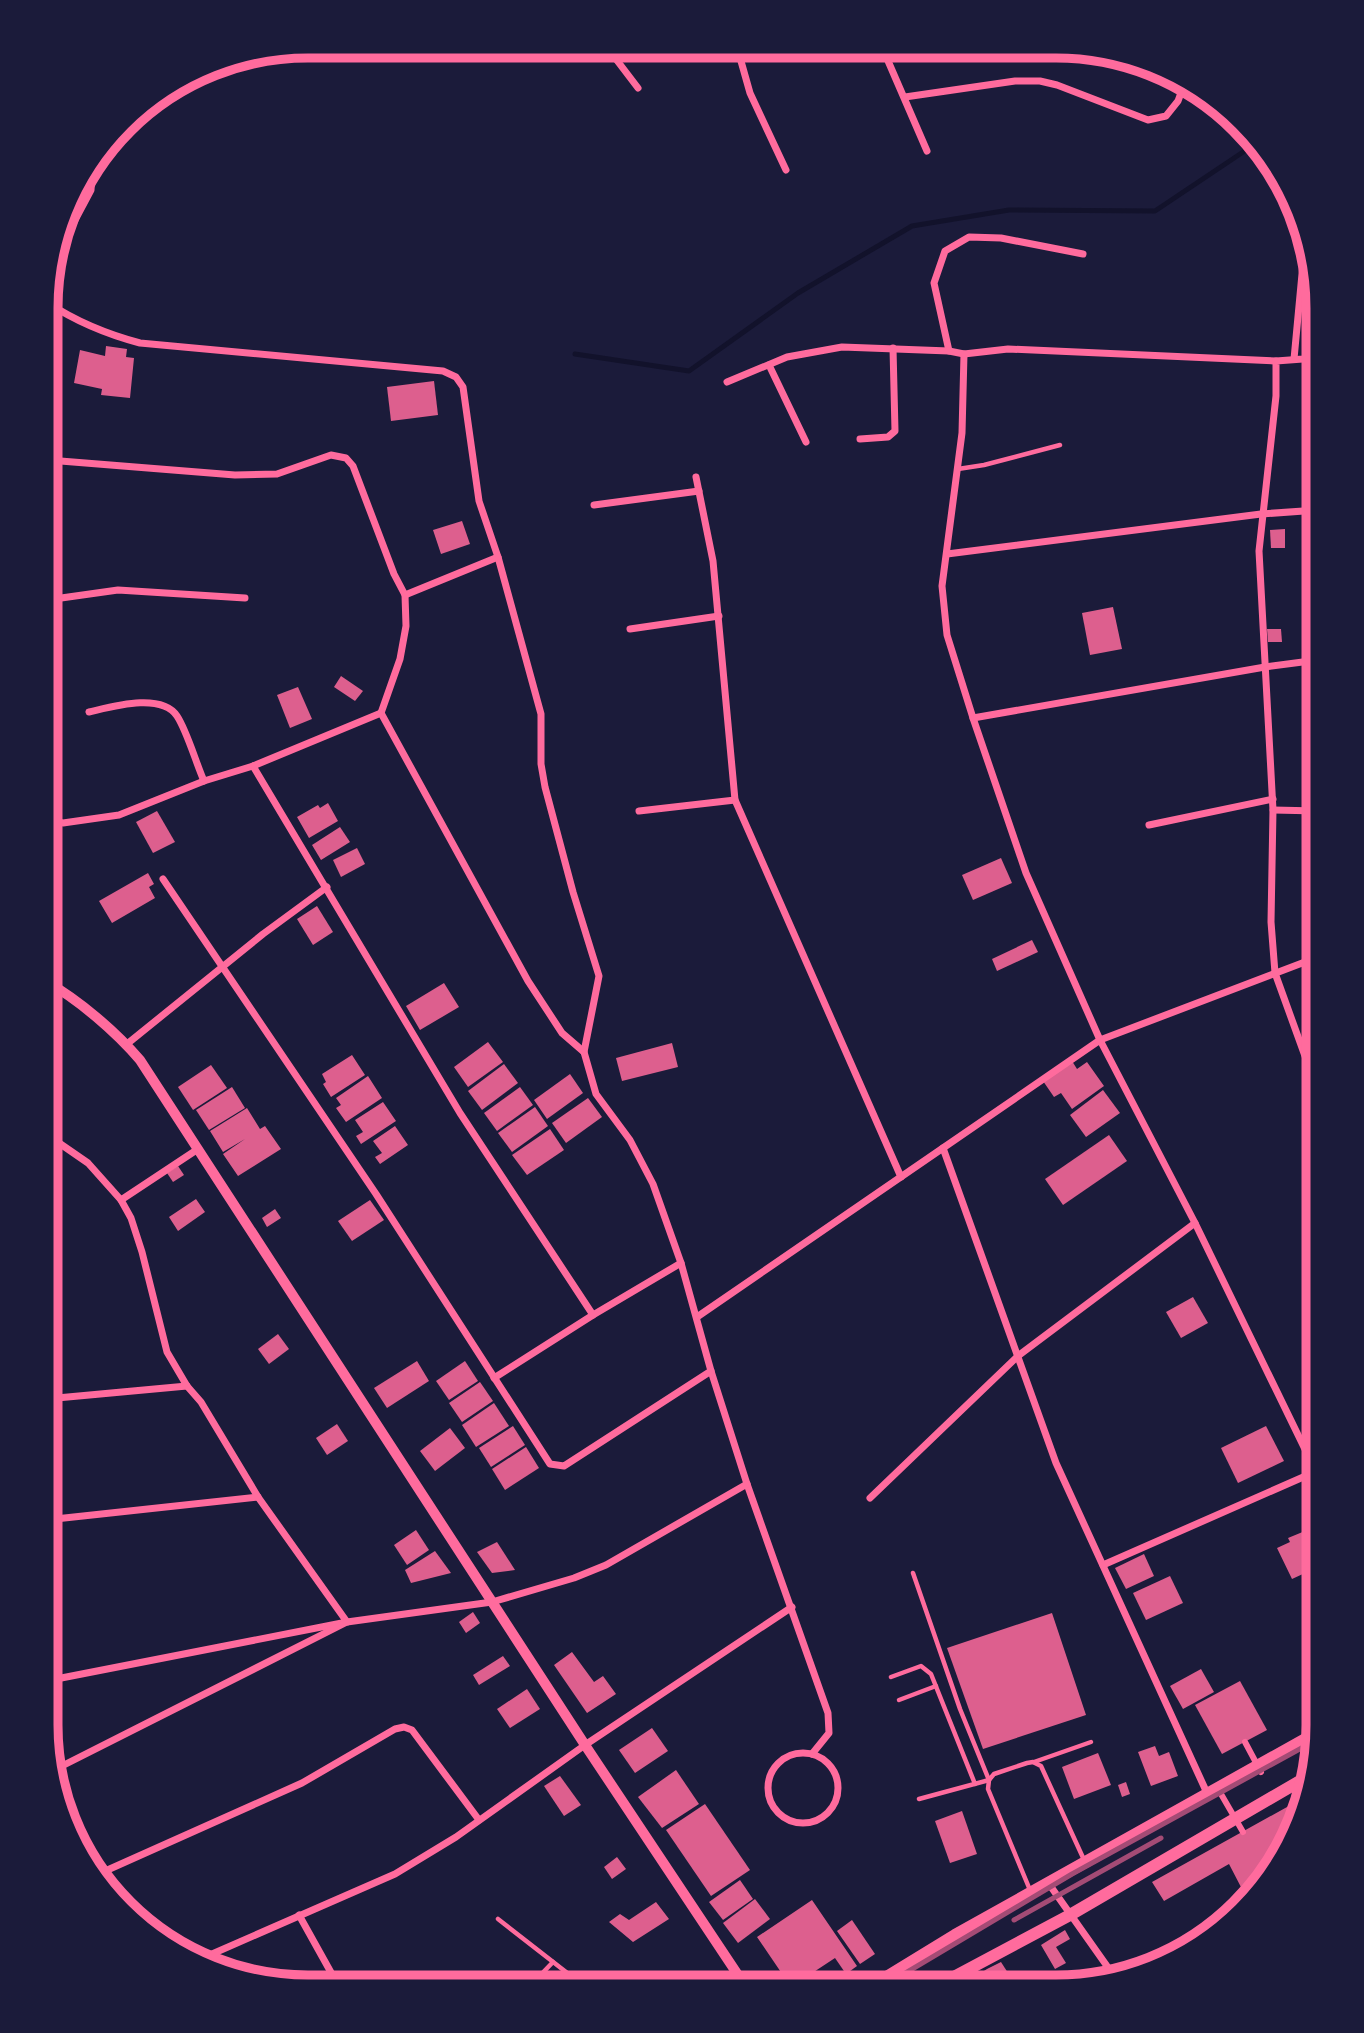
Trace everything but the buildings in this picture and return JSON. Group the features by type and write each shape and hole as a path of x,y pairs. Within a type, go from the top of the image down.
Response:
{"main road":[{"path":"890,1975 1306,1739"},
{"path":"958,1975 1070,1915 1299,1784"}],"street":[{"path":"615,58 638,88"},
{"path":"740,58 750,93 786,170"},
{"path":"887,58 927,151"},
{"path":"905,97 1015,80 1040,81 1148,120 1166,116 1178,101 1182,91"},
{"path":"71,229 91,190 92,182"},
{"path":"949,351 934,283 944,251 969,237 1001,237 1083,254"},
{"path":"1294,359 1303,268"},
{"path":"58,310 74,320 108,334 140,342 443,371 456,377 463,387 479,500 498,557 541,714 541,764 545,787 599,976 584,1052 596,1094 630,1140 653,1184 681,1263 710,1371 747,1484 828,1713 829,1734 812,1754"},
{"path":"727,382 787,357 842,347 949,351 964,354 1008,349 1276,361 1306,357"},
{"path":"860,439 888,437 895,431 893,348"},
{"path":"964,354 962,433 942,586 947,635 1026,873 1100,1040 1195,1223 1306,1450"},
{"path":"1276,361 1276,396 1259,551 1273,799 1271,922 1275,973 1306,1059"},
{"path":"769,365 806,442"},
{"path":"58,461 236,475 277,474 331,455 346,458 353,466 394,574 405,595 406,626 400,659 381,713 253,766 204,781 119,815 58,821"},
{"path":"696,477 713,561 735,800 901,1177"},
{"path":"594,505 699,491"},
{"path":"947,554 1261,514 1306,511"},
{"path":"405,595 498,557"},
{"path":"58,598 118,590 245,598"},
{"path":"631,629 719,616"},
{"path":"973,718 1306,662"},
{"path":"89,712 131,703 157,703 176,714 204,781"},
{"path":"381,713 528,981 562,1033 584,1052"},
{"path":"253,766 460,1113 593,1315"},
{"path":"1149,825 1273,799"},
{"path":"639,811 735,800"},
{"path":"1273,810 1306,811"},
{"path":"163,879 376,1194 550,1464 564,1466 710,1371"},
{"path":"127,1044 263,934 327,887"},
{"path":"696,1317 1100,1040 1306,961"},
{"path":"58,988 127,1044 140,1060 585,1745 738,1975"},
{"path":"58,1142 88,1163 121,1200 131,1218 142,1252 157,1321 167,1352 187,1386 201,1402 258,1497 347,1622"},
{"path":"943,1148 1056,1463 1207,1793"},
{"path":"121,1200 198,1149"},
{"path":"870,1498 1018,1356 1195,1223"},
{"path":"494,1378 681,1263"},
{"path":"58,1398 187,1386"},
{"path":"1103,1565 1306,1478"},
{"path":"58,1679 347,1622 492,1602 574,1578 606,1565 747,1484"},
{"path":"58,1519 258,1497"},
{"path":"210,1955 395,1874 792,1607"},
{"path":"62,1766 347,1622"},
{"path":"105,1871 302,1783 395,1729 404,1727 412,1730 479,1820"},
{"path":"1245,1742 1261,1772"},
{"path":"812,1754 822,1759 837,1776 837,1799 832,1809 813,1822 790,1821 772,1806 768,1794 771,1771 788,1756 812,1754"},
{"path":"1221,1794 1243,1832"},
{"path":"1049,1884 1109,1969"},
{"path":"299,1915 332,1975"}],"lane":[{"path":"958,469 1060,445"},
{"path":"914,1573 960,1709 989,1780 988,1788 1031,1893"},
{"path":"891,1677 921,1666 931,1674 975,1784"},
{"path":"900,1700 936,1686"},
{"path":"919,1799 989,1780 994,1774 1091,1742"},
{"path":"1033,1762 1041,1766 1085,1863"},
{"path":"498,1919 570,1975"},
{"path":"541,1975 553,1962"}],"waterway":[{"path":"575,354 689,371 798,293 912,226 1009,210 1155,211 1249,148"}],"railway":[{"path":"902,1975 1072,1874 1306,1746"},
{"path":"1014,1920 1161,1838"}]}
